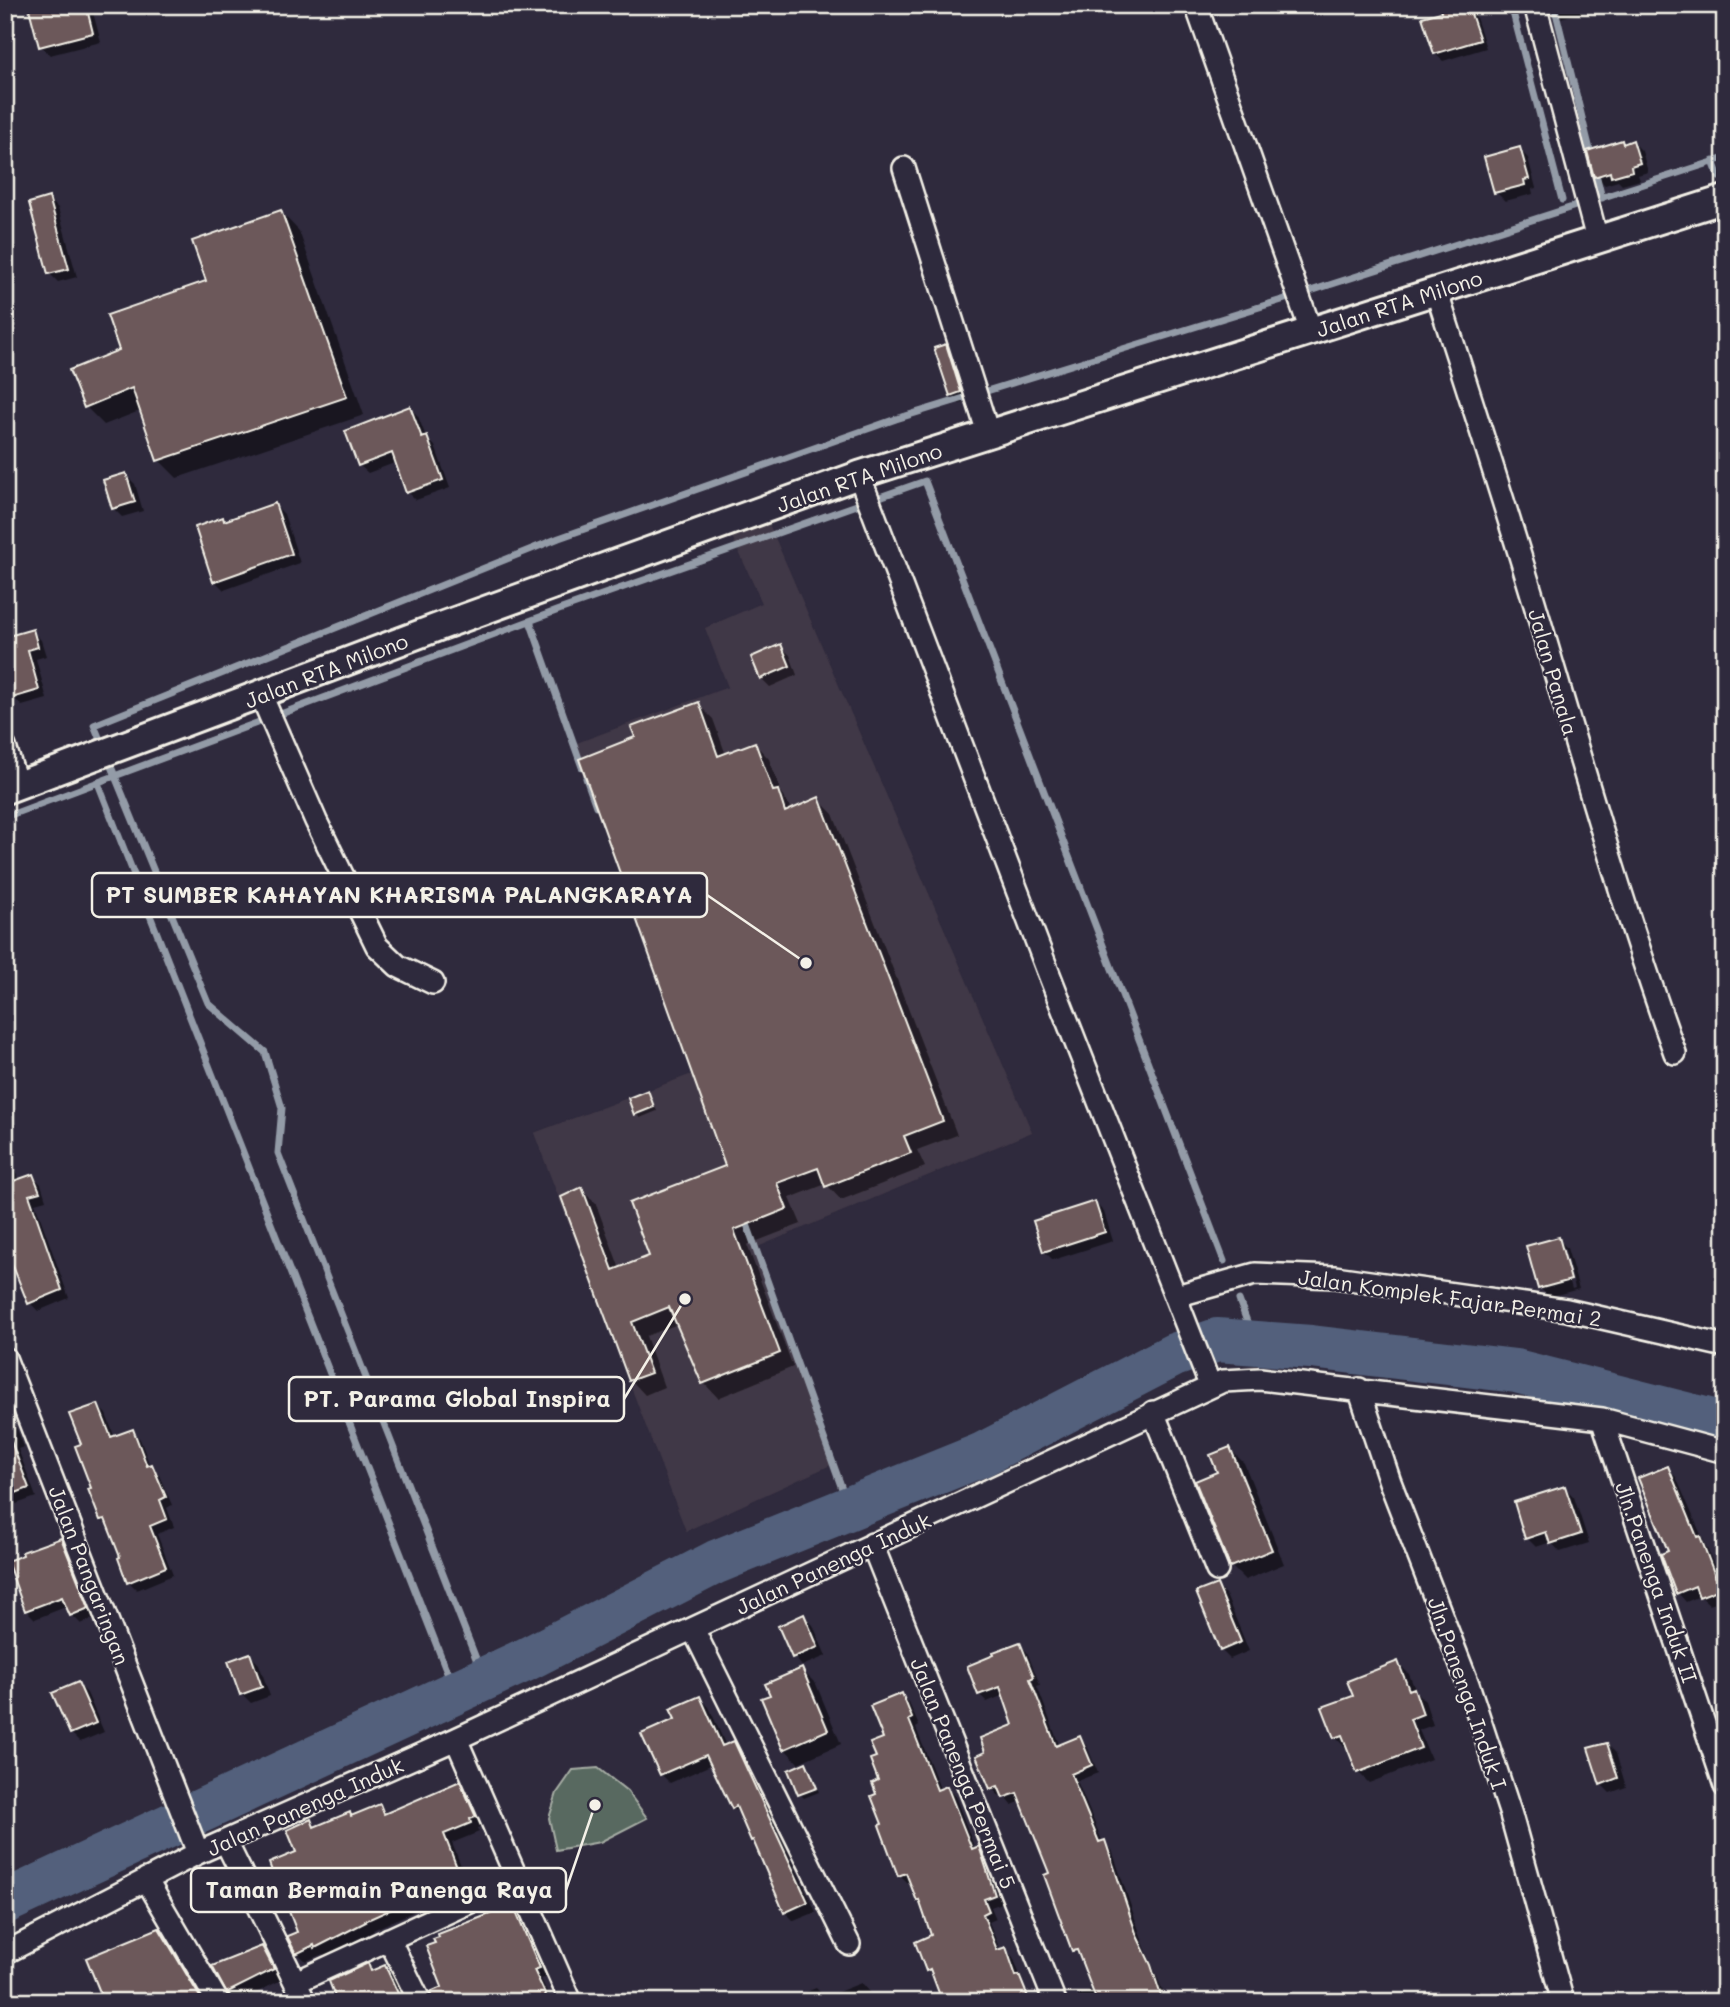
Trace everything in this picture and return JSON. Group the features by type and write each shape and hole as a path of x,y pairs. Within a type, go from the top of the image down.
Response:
{"street":[{"path":"1196,5 1311,331"},
{"path":"1535,5 1597,239"},
{"path":"904,168 988,433"},
{"name":"Jalan RTA Milono","path":"11,787 441,626 859,475 1725,199"},
{"name":"Jalan Panala","path":"1436,289 1548,648 1579,760 1639,953 1675,1053"},
{"path":"859,475 1047,969 1207,1378"},
{"path":"261,695 316,821 377,946 398,966 433,983"},
{"path":"5,747 11,787"},
{"name":"Jalan Komplek Fajar Permai 2","path":"1176,1296 1255,1274 1335,1277 1567,1310 1725,1346"},
{"name":"Jalan Pangaringan","path":"5,1357 195,1844"},
{"name":"Jalan Panenga Induk","path":"5,1952 146,1878 195,1844 226,1842 456,1739 1153,1412 1207,1378 1223,1381 1260,1379 1359,1389 1385,1395 1602,1419 1725,1452"},
{"name":"Jln.Panenga Induk I","path":"1359,1389 1390,1482 1468,1684 1511,1815 1563,2002"},
{"path":"1153,1412 1217,1570"},
{"name":"Jln.Panenga Induk II","path":"1602,1419 1725,1786"},
{"name":"Jalan Panenga Permai 5","path":"872,1544 1055,2002"},
{"path":"693,1629 849,1944"},
{"path":"456,1739 571,2002"},
{"path":"226,1842 300,1992 389,1939 518,1880"},
{"path":"146,1878 218,2002"},
{"path":"389,1939 421,2002"}],"shaded area":[{"path":"763,510 1032,1132 755,1248 833,1464 686,1531 534,1133 692,1074 574,744 728,687 705,628 762,603 726,523"}],"green space":[{"path":"598,1768 627,1791 647,1818 600,1842 556,1850 549,1818 557,1793 573,1770"}],"building":[{"path":"28,5 86,5 93,33 39,47"},
{"path":"1439,5 1468,5 1480,40 1434,54 1422,17 1441,12"},
{"path":"1622,140 1623,144 1633,140 1640,163 1631,166 1632,171 1611,177 1610,172 1594,177 1587,151"},
{"path":"1520,147 1529,179 1524,180 1525,185 1494,193 1484,157"},
{"path":"49,197 69,269 48,274 29,203"},
{"path":"281,210 347,397 157,461 132,388 84,408 69,370 119,350 107,315 206,281 192,241"},
{"path":"946,344 961,392 950,396 934,348"},
{"path":"410,406 422,438 427,436 443,480 406,493 392,453 358,466 345,431"},
{"path":"126,473 135,502 112,509 103,480"},
{"path":"275,503 292,554 213,582 195,527 223,517 224,521"},
{"path":"33,629 38,647 28,650 39,690 12,698 5,675 5,637"},
{"path":"781,644 790,666 760,679 751,657"},
{"path":"699,702 718,756 755,742 773,791 778,790 785,812 819,797 943,1121 904,1136 911,1153 825,1187 818,1168 777,1183 787,1209 734,1230 780,1353 702,1384 669,1307 632,1322 651,1373 629,1381 561,1197 582,1187 613,1270 649,1256 629,1203 725,1166 579,759 635,737 631,727"},
{"path":"648,1090 654,1107 634,1115 628,1098"},
{"path":"33,1174 40,1192 29,1195 62,1290 28,1304 5,1246 5,1184"},
{"path":"1095,1201 1105,1232 1043,1252 1033,1221"},
{"path":"1559,1237 1571,1280 1538,1289 1526,1246"},
{"path":"98,1404 111,1437 133,1429 147,1466 152,1464 166,1497 160,1500 167,1519 150,1526 166,1567 127,1583 105,1519 100,1520 88,1489 91,1488 75,1446 81,1444 69,1414"},
{"path":"5,1431 29,1488 5,1497"},
{"path":"1230,1447 1272,1550 1230,1567 1195,1481 1217,1472 1210,1455"},
{"path":"1668,1466 1697,1537 1700,1536 1720,1589 1699,1597 1695,1586 1676,1594 1661,1554 1668,1551 1638,1478"},
{"path":"1565,1486 1581,1534 1550,1544 1546,1532 1525,1539 1514,1502"},
{"path":"61,1538 89,1608 70,1616 62,1597 25,1611 7,1561 23,1555 22,1552"},
{"path":"1217,1584 1241,1642 1220,1651 1196,1592"},
{"path":"804,1614 818,1647 792,1658 778,1626"},
{"path":"1020,1642 1034,1677 1030,1679 1056,1746 1080,1736 1092,1765 1071,1774 1099,1842 1105,1840 1137,1936 1151,1965 1163,2002 1097,2002 1077,1950 1072,1951 1044,1875 1049,1873 1017,1793 1003,1798 998,1786 990,1789 976,1756 985,1752 980,1738 1013,1725 1000,1687 978,1695 967,1666"},
{"path":"250,1653 262,1687 240,1695 228,1661"},
{"path":"1398,1661 1409,1690 1414,1688 1423,1714 1410,1719 1421,1748 1357,1773 1342,1735 1334,1738 1322,1707 1353,1696 1347,1681"},
{"path":"802,1668 828,1730 783,1750 761,1698 770,1695 765,1684"},
{"path":"78,1682 96,1723 70,1734 52,1693"},
{"path":"902,1693 912,1718 909,1720 937,1790 947,1786 972,1849 979,1846 995,1895 984,1899 989,1911 983,1914 997,1950 1006,1947 1016,1976 1019,1975 1030,2002 961,2002 958,1994 942,2001 930,1969 926,1971 915,1942 931,1935 906,1873 898,1876 871,1796 876,1794 872,1783 878,1780 870,1759 876,1757 870,1743 883,1738 870,1706"},
{"path":"700,1696 722,1746 734,1741 808,1902 784,1913 753,1840 751,1841 736,1806 732,1809 706,1755 660,1775 641,1734 675,1719 670,1709"},
{"path":"1607,1743 1618,1778 1600,1785 1588,1748"},
{"path":"806,1762 817,1788 798,1795 788,1770"},
{"path":"460,1781 476,1817 470,1819 471,1823 444,1834 461,1878 365,1921 315,1948 314,1945 296,1954 287,1936 297,1932 281,1891 274,1894 266,1876 273,1874 269,1863 296,1852 287,1830 311,1819 314,1827 350,1812 351,1816 380,1804 384,1814"},
{"path":"513,1905 540,1968 534,1970 549,2002 433,2002 430,1992 442,1987 426,1946 435,1943 433,1939 439,1937 438,1934"},
{"path":"159,1928 203,2002 104,2002 86,1958"},
{"path":"262,1946 274,1969 228,1992 231,2002 212,1966"},
{"path":"368,1963 371,1971 385,1965 402,2002 337,2002 329,1981"}],"waterway":[{"path":"1511,5 1562,200"},
{"path":"1554,5 1602,198"},
{"path":"484,1679 278,1153 282,1108 265,1052 208,1003 94,725 559,538 896,419 1298,295 1725,158"},
{"path":"1713,161 1719,177"},
{"path":"5,817 556,611 925,481 1224,1261"},
{"path":"530,621 582,767"},
{"path":"586,778 596,806"},
{"path":"98,783 455,1692"},
{"path":"744,1216 849,1508"},
{"path":"1239,1300 1255,1343"},
{"path":"5,1902 525,1660 716,1562 981,1455 1174,1355 1217,1340 1311,1347 1516,1371 1725,1424"},
{"path":"5,1914 392,1734 593,1632 773,1553 966,1474 1174,1355"}],"place":[{"name":"PT SUMBER KAHAYAN KHARISMA PALANGKARAYA","path":"806,963"},
{"name":"PT. Parama Global Inspira","path":"685,1299"},
{"name":"Taman Bermain Panenga Raya","path":"595,1805"}]}
